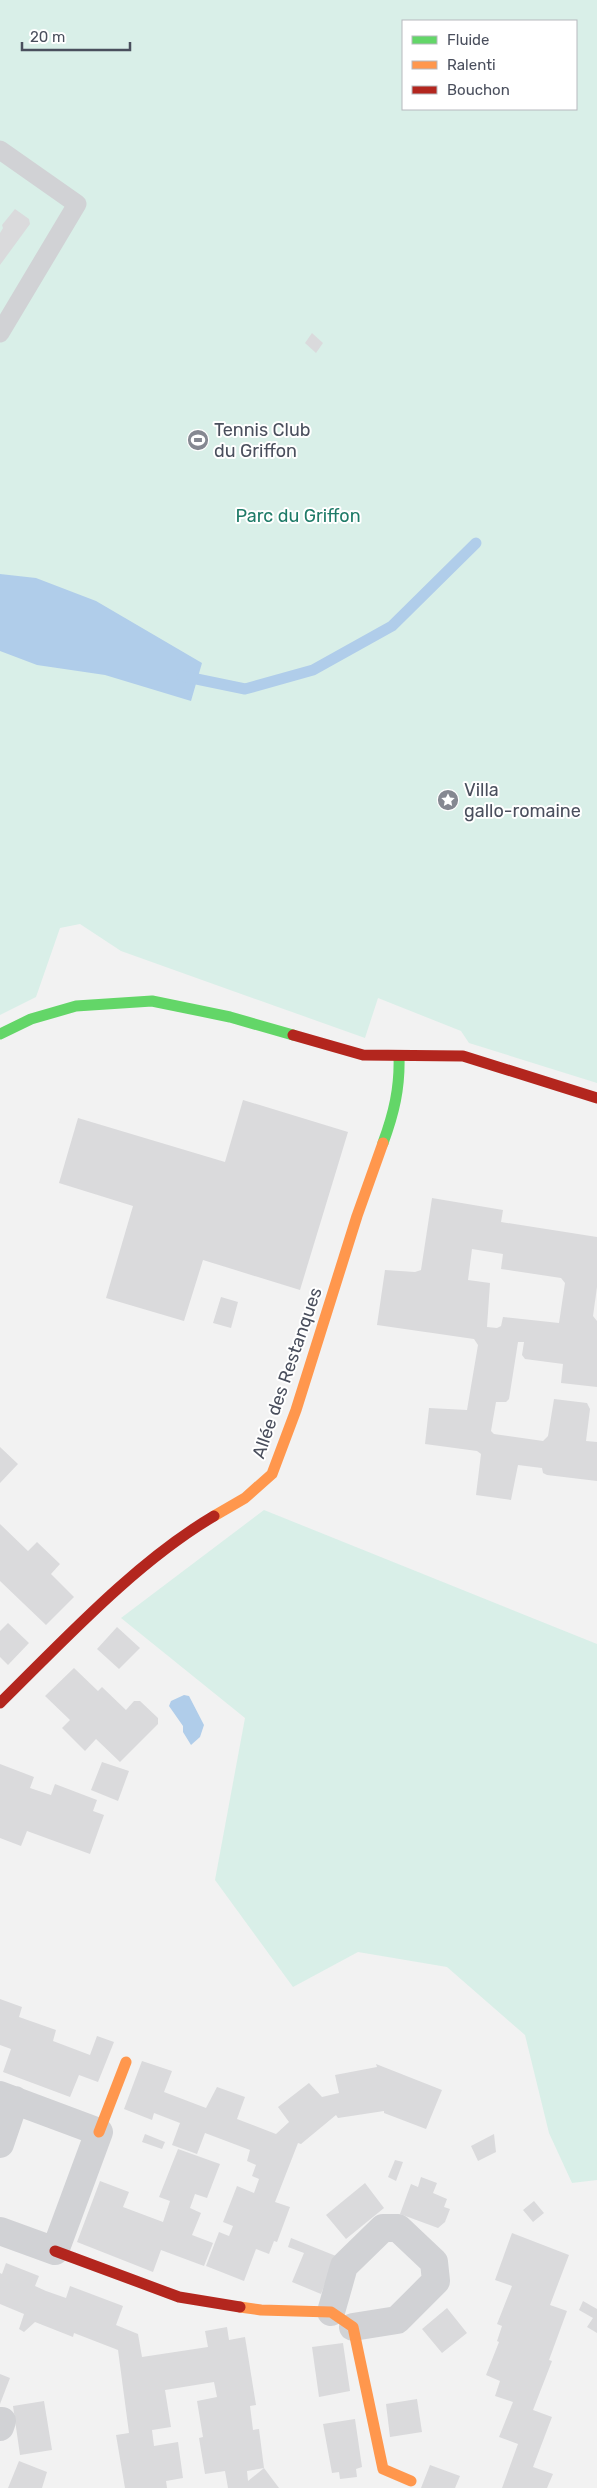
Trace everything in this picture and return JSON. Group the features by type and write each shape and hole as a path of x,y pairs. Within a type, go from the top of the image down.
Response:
{"street":[{"path":"0,1034 31,1019 76,1006 152,1001 230,1017 363,1055 382,1058 440,1053 463,1056 597,1098"},
{"name":"Allée des Restanques","path":"0,1703 88,1617 154,1559 199,1525 245,1498 272,1474 296,1410 357,1216 395,1110 400,1081 399,1056"},
{"path":"55,2251 126,2062"},
{"path":"0,2144 7,2098 99,2132"},
{"path":"0,2231 179,2297 261,2310 342,2319 383,2470 411,2481"},
{"path":"0,2421 2,2421 0,2427"}],"lane":[{"path":"0,150 77,204 0,333"}],"green space":[{"name":"Parc du Griffon","path":"0,0 597,0 597,1083 469,1043 461,1031 378,998 365,1038 121,951 80,924 60,928 36,997 0,1015"},
{"path":"264,1510 597,1644 597,2180 572,2183 549,2133 525,2035 447,1967 358,1952 293,1987 215,1880 245,1718 121,1618"}],"water":[{"path":"0,574 36,578 96,601 202,663 191,701 105,675 37,665 0,651"},
{"path":"184,1695 189,1696 204,1725 200,1737 191,1745 183,1732 183,1726 169,1706 171,1701"}],"building":[{"path":"15,209 29,219 30,224 0,265 0,233 3,228 2,225"},
{"path":"312,333 323,343 316,353 305,343"},
{"path":"243,1100 348,1132 300,1290 203,1260 184,1321 106,1298 133,1206 59,1183 78,1118 225,1162"},
{"path":"432,1198 503,1210 501,1222 597,1237 597,1287 593,1316 597,1321 597,1387 561,1383 563,1364 525,1359 522,1355 524,1342 518,1342 509,1399 506,1402 496,1402 491,1431 494,1434 543,1441 548,1436 554,1399 587,1403 590,1409 586,1441 597,1442 597,1481 547,1475 543,1473 542,1468 518,1465 511,1500 476,1495 481,1454 477,1451 425,1444 429,1408 467,1410 478,1345 474,1339 377,1325 385,1270 415,1272 421,1270","holes":["472,1249 503,1254 501,1269 561,1278 565,1283 559,1323 503,1317 501,1326 497,1328 487,1327 490,1283 468,1280"]},
{"path":"221,1297 238,1302 231,1328 213,1323"},
{"path":"0,1447 18,1464 0,1483"},
{"path":"0,1524 28,1551 37,1542 60,1564 51,1574 74,1597 46,1625 0,1581"},
{"path":"8,1623 29,1643 8,1665 0,1657 0,1631"},
{"path":"117,1627 140,1648 119,1669 97,1649"},
{"path":"74,1668 98,1691 102,1687 126,1710 134,1701 140,1701 158,1718 158,1724 120,1762 96,1739 85,1751 62,1728 70,1720 45,1696"},
{"path":"102,1762 129,1771 118,1801 91,1790"},
{"path":"0,1764 34,1777 30,1788 51,1795 55,1784 97,1800 93,1811 104,1815 90,1854 27,1831 21,1846 0,1838"},
{"path":"0,1999 22,2007 19,2017 56,2030 53,2041 90,2055 97,2036 114,2042 98,2082 79,2075 70,2097 3,2072 11,2049 0,2045"},
{"path":"142,2061 172,2071 164,2092 206,2108 217,2087 245,2097 237,2119 276,2134 289,2122 278,2107 309,2083 322,2097 339,2093 335,2075 377,2067 376,2064 442,2090 426,2129 384,2113 384,2111 338,2118 336,2115 301,2144 298,2143 275,2202 290,2207 277,2242 274,2241 269,2254 256,2249 244,2281 206,2266 219,2232 229,2236 233,2226 223,2222 237,2186 254,2193 259,2179 252,2176 256,2165 247,2161 250,2150 205,2133 197,2154 172,2145 180,2123 154,2113 152,2120 124,2109"},
{"path":"145,2134 165,2142 162,2149 142,2142"},
{"path":"494,2134 496,2152 478,2161 471,2146"},
{"path":"178,2149 220,2164 207,2198 195,2194 190,2208 201,2213 192,2235 213,2243 204,2266 161,2250 153,2272 77,2242 100,2181 129,2192 123,2207 163,2222 170,2201 159,2197"},
{"path":"395,2160 403,2162 396,2181 388,2177"},
{"path":"421,2177 437,2183 433,2193 447,2199 444,2207 450,2209 445,2222 438,2228 400,2214 411,2184 418,2187"},
{"path":"365,2183 384,2208 346,2239 326,2215"},
{"path":"534,2201 544,2213 533,2222 523,2210"},
{"path":"512,2233 569,2255 550,2305 567,2311 549,2360 552,2361 533,2410 552,2417 533,2467 553,2474 547,2488 502,2488 518,2444 499,2437 513,2402 495,2396 500,2381 486,2375 499,2342 497,2341 502,2326 497,2324 512,2286 495,2280"},
{"path":"291,2238 336,2256 321,2294 292,2282 304,2253 288,2247"},
{"path":"6,2263 39,2276 35,2286 46,2291 66,2298 70,2286 123,2306 116,2325 138,2334 142,2357 208,2347 205,2331 227,2327 229,2340 245,2337 256,2405 250,2406 253,2430 259,2429 264,2468 279,2488 228,2488 225,2471 205,2474 199,2438 203,2437 197,2401 217,2397 214,2382 165,2390 171,2427 152,2430 154,2446 178,2442 183,2478 166,2481 167,2488 125,2488 116,2435 129,2433 118,2350 74,2333 73,2337 35,2322 24,2332 19,2329 24,2314 0,2304 0,2273 2,2274","holes":["264,2468 248,2481 247,2471"]},
{"path":"583,2301 597,2309 597,2333 587,2327 593,2318 579,2310"},
{"path":"447,2308 467,2333 442,2353 422,2329"},
{"path":"343,2343 350,2391 319,2397 312,2347"},
{"path":"0,2374 10,2378 0,2404"},
{"path":"417,2399 422,2432 390,2437 386,2404"},
{"path":"44,2401 52,2450 20,2455 13,2406"},
{"path":"355,2419 362,2467 356,2469 357,2477 340,2479 339,2472 332,2473 323,2424"},
{"path":"19,2461 47,2472 42,2488 8,2488"},
{"path":"430,2465 460,2476 455,2488 421,2488"}],"waterway":[{"path":"182,676 245,689 313,670 392,626 476,543"}],"traffic: fast":[{"path":"0,1034 31,1019 76,1006 152,1001 230,1017 293,1035"},
{"path":"383,1143 396,1100 399,1056"}],"traffic: slow":[{"path":"214,1516 245,1498 272,1474 296,1410 357,1216 383,1143"},
{"path":"99,2132 126,2062"},
{"path":"240,2307 261,2310 331,2312 353,2327 383,2469 411,2481"}],"traffic: jam":[{"path":"293,1035 363,1055 463,1056 597,1098"},
{"path":"0,1703 129,1579 185,1535 214,1516"},
{"path":"55,2251 179,2297 240,2307"}],"place":[{"name":"Tennis Club du Griffon","path":"198,440"},
{"name":"Villa gallo-romaine","path":"448,800"}]}
